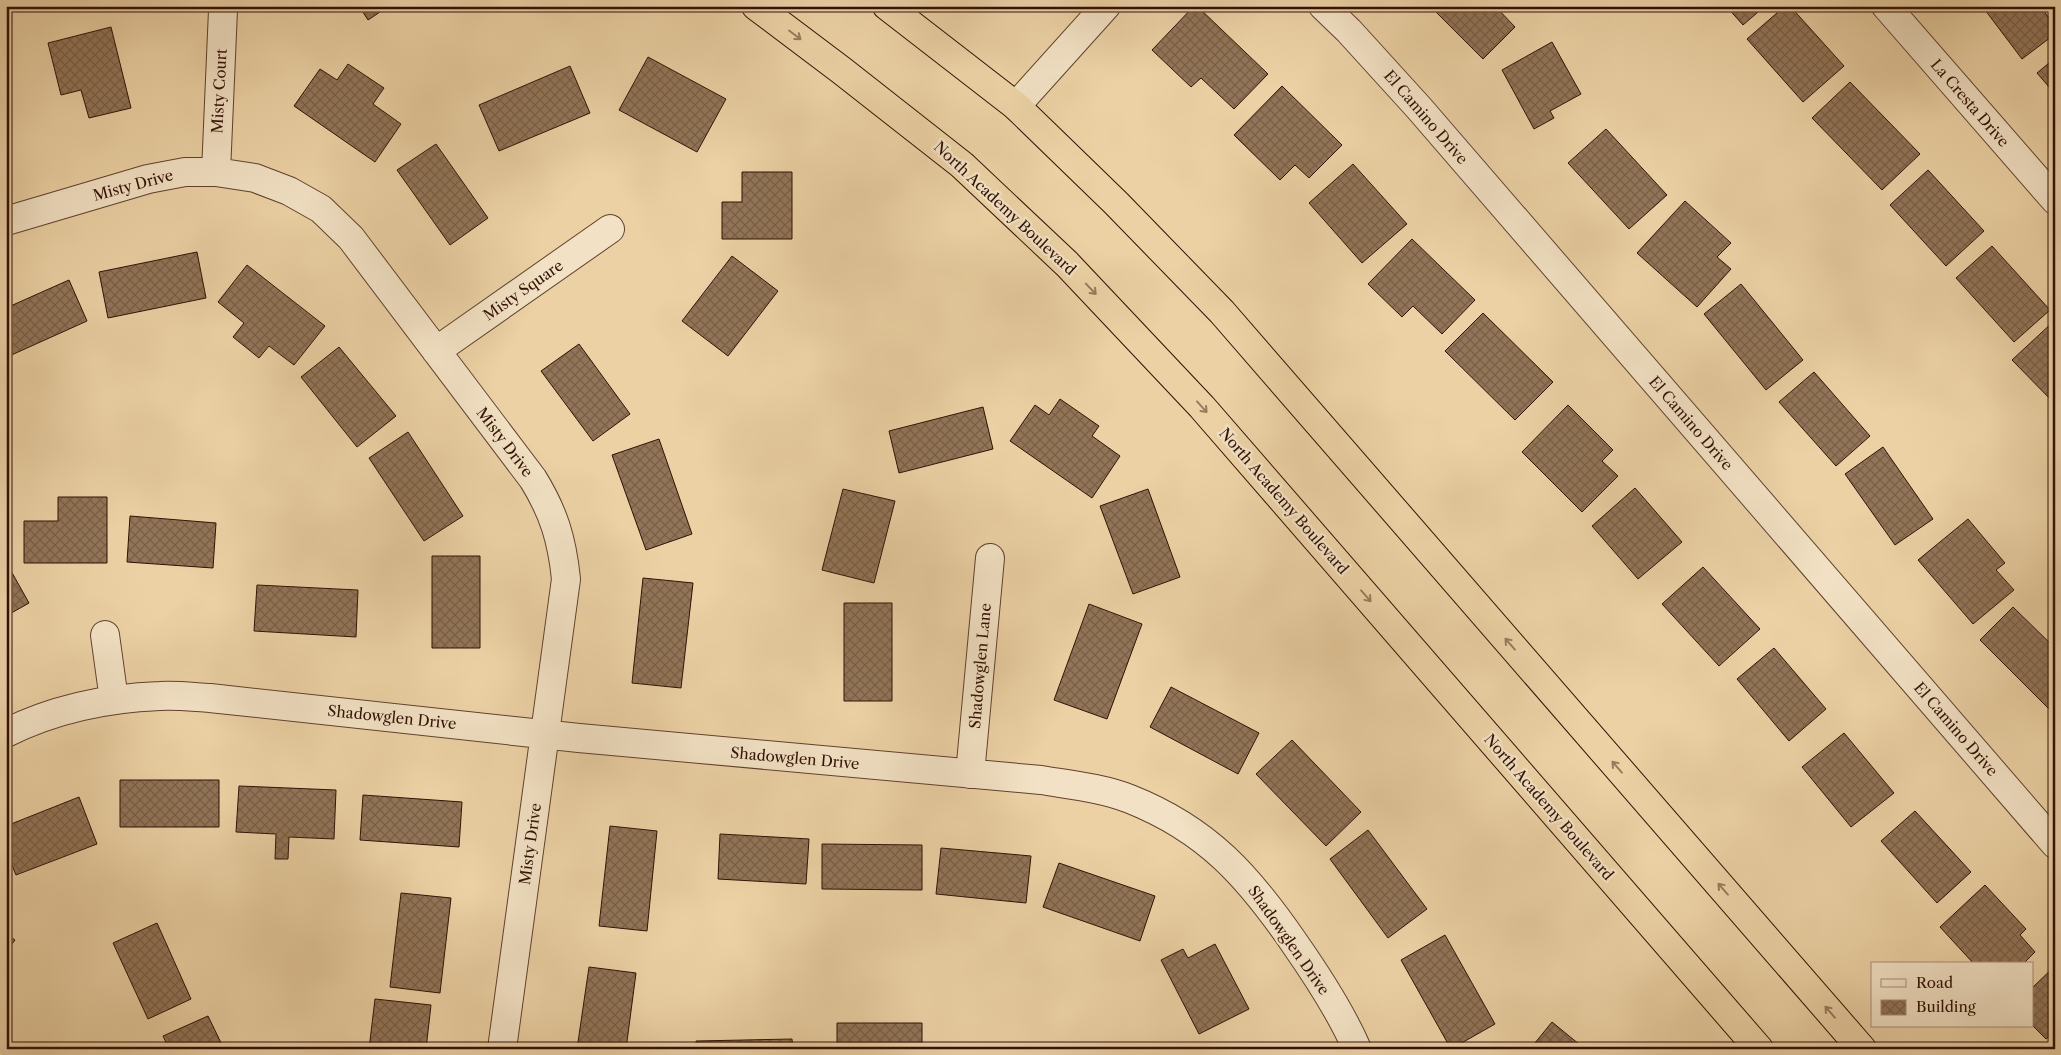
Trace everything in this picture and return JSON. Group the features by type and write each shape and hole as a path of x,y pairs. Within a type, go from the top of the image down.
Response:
{"highway":[{"name":"North Academy Boulevard","path":"756,6 962,165 1080,278 1209,415 1759,1049"},
{"path":"887,6 1016,106 1116,203 1222,312 1862,1049"}],"street":[{"path":"1016,106 1106,6"},
{"name":"El Camino Drive","path":"1322,6 1349,31 1419,108 2055,844"},
{"name":"La Cresta Drive","path":"1886,6 2055,200"},
{"name":"Misty Court","path":"216,172 223,10"},
{"name":"Misty Drive","path":"6,221 148,179 185,172 216,172 255,178 289,191 321,209 351,238 533,479 546,500 556,525 563,552 566,579 502,1049"},
{"name":"Misty Square","path":"436,351 610,229"},
{"name":"Shadowglen Lane","path":"970,774 990,558"},
{"path":"105,635 114,700"},
{"name":"Shadowglen Drive","path":"6,732 60,712 114,700 161,696 210,698 545,734 1041,780 1105,792 1129,799 1161,814 1206,840 1240,871 1272,910 1308,964 1348,1028 1357,1049"}],"building":[{"path":"359,6 389,6 368,20"},
{"path":"1194,6 1197,6 1268,74 1234,109 1201,78 1191,87 1152,50"},
{"path":"1430,6 1495,6 1515,27 1483,59"},
{"path":"1726,6 1765,6 1743,25"},
{"path":"1785,6 1790,6 1844,66 1803,102 1747,39"},
{"path":"1982,6 2040,6 2055,26 2055,34 2022,59"},
{"path":"111,27 131,108 89,118 81,90 61,95 48,43"},
{"path":"1552,42 1581,94 1550,111 1554,118 1534,129 1502,70"},
{"path":"648,57 726,99 697,152 619,110"},
{"path":"2055,58 2055,94 2037,73"},
{"path":"348,64 384,88 373,104 401,124 375,162 294,106 320,69 337,80"},
{"path":"570,66 590,113 499,151 479,105"},
{"path":"1850,82 1920,154 1882,190 1812,118"},
{"path":"1282,86 1342,145 1309,178 1295,165 1280,180 1234,135"},
{"path":"1606,129 1667,195 1629,229 1568,163"},
{"path":"436,144 488,218 450,245 397,170"},
{"path":"1353,164 1407,224 1362,263 1309,203"},
{"path":"1928,170 1984,231 1946,266 1890,205"},
{"path":"742,172 792,172 792,239 722,239 722,202 742,202"},
{"path":"1685,201 1731,243 1717,257 1731,269 1697,307 1637,253"},
{"path":"1412,239 1475,300 1442,334 1413,306 1402,317 1368,284"},
{"path":"1992,246 2050,310 2014,342 1956,278"},
{"path":"197,252 206,298 108,318 99,272"},
{"path":"732,256 778,291 728,356 682,321"},
{"path":"247,265 325,326 294,365 269,346 259,358 233,337 244,323 218,302"},
{"path":"69,280 87,321 7,357 6,308"},
{"path":"1741,284 1803,360 1766,390 1704,314"},
{"path":"1483,313 1553,382 1515,420 1445,351"},
{"path":"2055,321 2055,404 2012,360"},
{"path":"579,344 630,414 593,441 541,371"},
{"path":"339,347 396,416 357,447 301,377"},
{"path":"1814,372 1870,436 1836,466 1779,402"},
{"path":"1060,399 1099,426 1092,436 1120,456 1092,498 1010,441 1035,405 1049,415"},
{"path":"1568,405 1613,450 1602,461 1618,476 1582,512 1522,452"},
{"path":"983,407 993,449 899,473 889,431"},
{"path":"408,432 463,516 424,541 369,458"},
{"path":"659,439 692,534 646,550 612,455"},
{"path":"1883,447 1933,519 1895,545 1845,474"},
{"path":"1635,488 1682,542 1638,579 1592,526"},
{"path":"843,489 895,501 874,583 822,570"},
{"path":"1148,489 1180,577 1133,594 1100,506"},
{"path":"58,497 107,497 107,563 24,563 24,521 58,521"},
{"path":"130,516 216,523 213,568 127,562"},
{"path":"1968,519 2005,563 1996,570 2014,590 1973,624 1918,560"},
{"path":"432,556 480,556 480,648 432,648"},
{"path":"6,562 29,603 6,616"},
{"path":"1703,567 1760,629 1719,666 1662,604"},
{"path":"643,578 693,583 681,688 632,683"},
{"path":"257,585 358,590 356,637 254,631"},
{"path":"844,603 892,603 892,701 844,701"},
{"path":"1089,604 1142,624 1107,719 1054,700"},
{"path":"2013,607 2055,648 2055,703 2049,709 1980,640"},
{"path":"1774,648 1826,709 1789,741 1737,679"},
{"path":"1171,687 1259,733 1238,774 1150,727"},
{"path":"1844,733 1894,793 1851,827 1802,767"},
{"path":"1292,740 1361,812 1326,846 1256,774"},
{"path":"120,780 219,780 219,827 120,827"},
{"path":"239,786 336,790 334,839 289,837 288,859 275,859 276,834 236,832"},
{"path":"363,795 462,802 459,847 360,840"},
{"path":"79,797 97,844 16,875 6,851 6,826"},
{"path":"1915,811 1971,872 1937,903 1881,841"},
{"path":"610,826 657,831 647,931 599,926"},
{"path":"1368,830 1427,909 1388,938 1330,859"},
{"path":"720,834 809,839 806,884 718,879"},
{"path":"822,844 922,845 922,890 822,889"},
{"path":"941,848 1031,856 1026,903 936,894"},
{"path":"1059,863 1155,896 1140,941 1043,907"},
{"path":"1985,885 2026,929 2020,935 2035,952 2025,962 1972,962 1940,927"},
{"path":"401,893 451,898 440,993 390,987"},
{"path":"157,923 191,999 148,1019 113,943"},
{"path":"6,934 15,940 6,952"},
{"path":"1445,935 1495,1024 1451,1049 1401,960"},
{"path":"1215,944 1249,1009 1199,1034 1161,960 1183,949 1188,958"},
{"path":"2055,966 2055,1031 2046,1039 2034,1027 2034,986"},
{"path":"589,967 636,973 626,1049 577,1049"},
{"path":"375,999 431,1005 426,1049 369,1049"},
{"path":"208,1016 224,1049 169,1049 163,1036"},
{"path":"1552,1022 1585,1049 1530,1049"},
{"path":"837,1023 922,1023 922,1049 837,1049"},
{"path":"792,1039 793,1049 697,1049 696,1041"}]}
